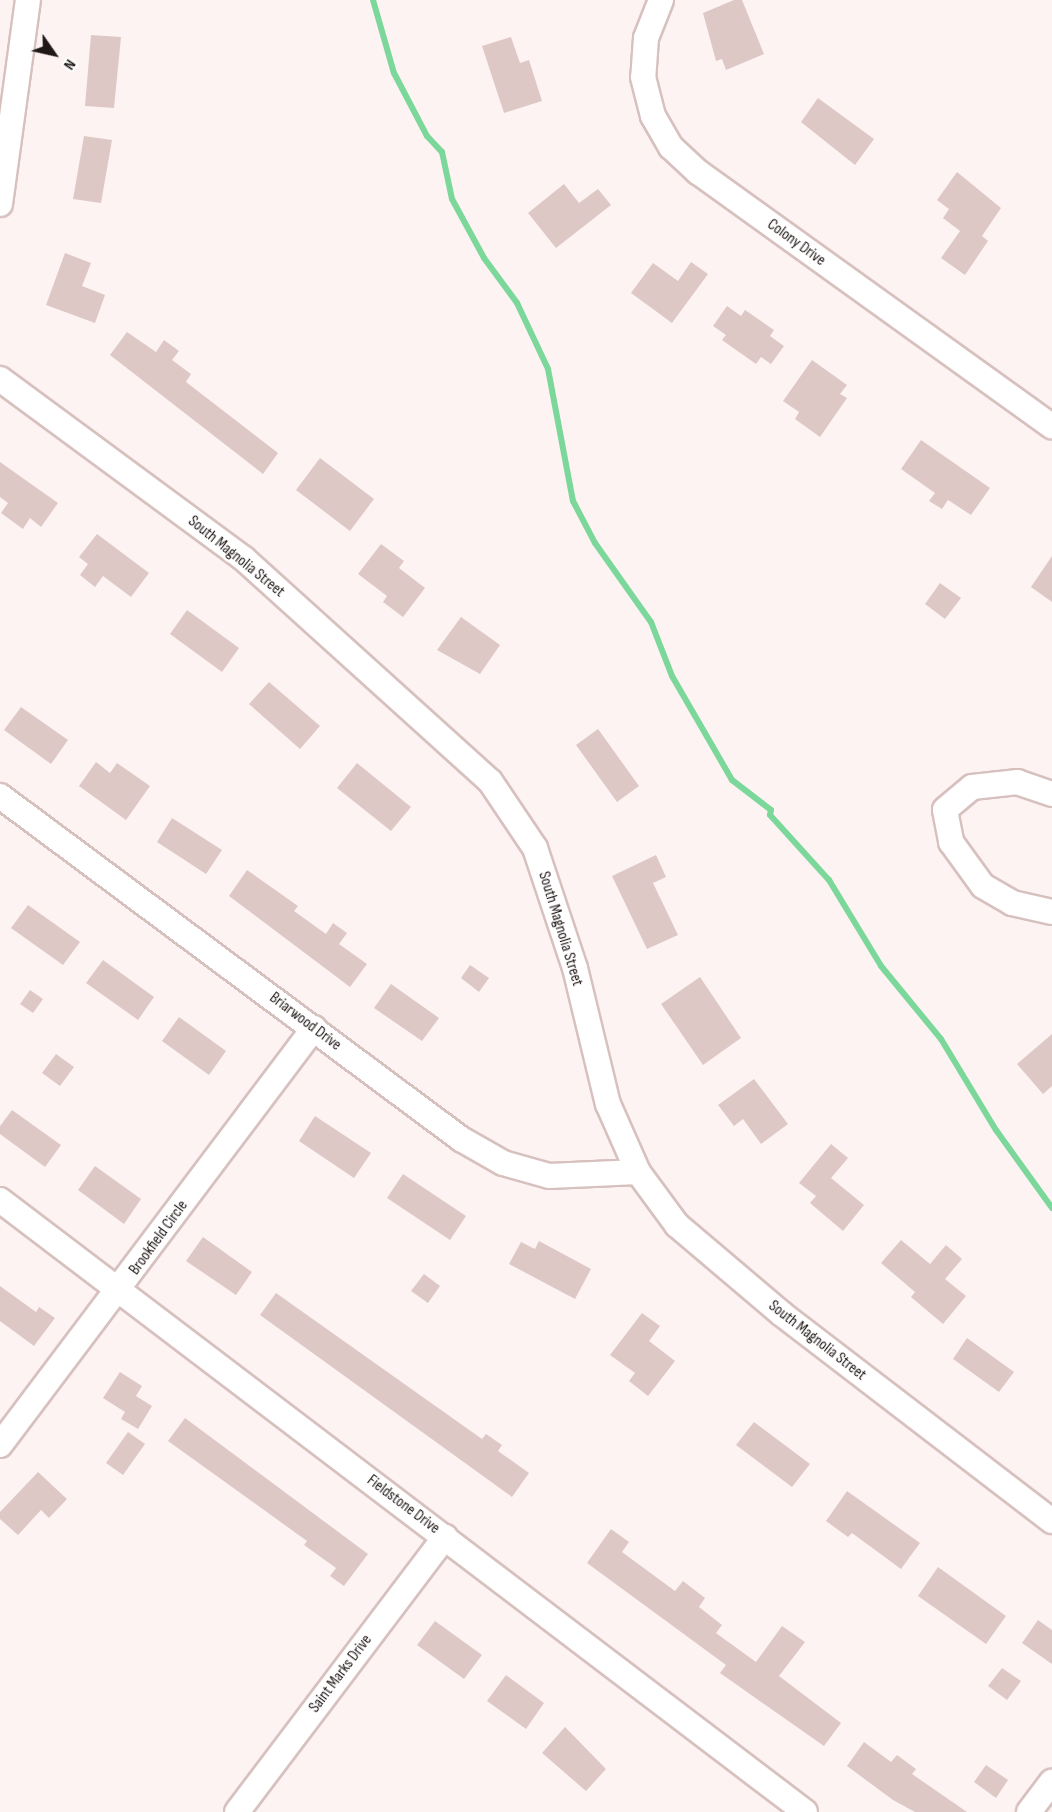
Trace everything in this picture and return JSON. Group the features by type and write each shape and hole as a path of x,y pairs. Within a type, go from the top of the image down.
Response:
{"street":[{"path":"0,204 28,0"},
{"name":"Colony Drive","path":"661,0 646,38 643,77 653,116 672,147 698,172 1052,426"},
{"name":"South Magnolia Street","path":"0,379 244,559 490,781 535,848 566,936 608,1104 638,1172 677,1225 707,1252 1052,1521"},
{"path":"1052,794 1018,782 972,787 945,810 951,842 983,886 1012,903 1052,912"},
{"name":"Briarwood Drive","path":"0,796 461,1139 503,1163 549,1176 638,1172"},
{"name":"Brookfield Circle","path":"0,1445 121,1289 314,1028"},
{"name":"Fieldstone Drive","path":"0,1200 121,1289 805,1812"},
{"name":"Saint Marks Drive","path":"237,1812 445,1537"},
{"path":"1029,1812 1052,1782"}],"building":[{"path":"734,0 742,0 764,54 726,70 722,59 716,61 703,13"},
{"path":"91,35 121,37 114,108 85,106"},
{"path":"511,37 520,63 529,60 542,101 504,113 482,46"},
{"path":"818,98 874,139 855,165 801,122"},
{"path":"84,136 112,140 101,203 73,199"},
{"path":"957,172 1001,208 982,236 988,241 965,275 941,258 960,231 943,218 949,209 937,200"},
{"path":"564,184 579,203 598,189 611,205 556,248 528,213"},
{"path":"65,253 91,263 82,286 105,295 95,323 46,305"},
{"path":"691,262 708,274 672,323 631,293 653,263 678,281"},
{"path":"727,306 741,316 745,310 774,330 770,336 784,346 771,364 761,357 756,364 722,340 726,335 713,326"},
{"path":"127,332 156,352 164,340 179,351 172,360 191,374 186,382 278,453 263,474 110,355"},
{"path":"812,360 847,385 840,394 847,398 820,437 795,419 799,412 783,401"},
{"path":"921,440 990,488 971,515 948,500 942,509 929,501 935,493 901,469"},
{"path":"320,458 374,499 350,531 296,490"},
{"path":"0,462 58,503 41,527 30,518 23,529 1,513 8,503 0,497"},
{"path":"97,534 149,573 131,597 103,576 95,587 80,575 88,564 79,557"},
{"path":"381,544 404,561 399,568 425,588 403,617 383,602 387,596 358,574"},
{"path":"1052,556 1052,602 1031,587"},
{"path":"940,583 961,598 945,619 925,604"},
{"path":"187,610 239,648 222,672 170,634"},
{"path":"461,617 500,645 480,674 437,650"},
{"path":"269,682 320,726 300,749 249,704"},
{"path":"21,707 68,740 51,764 4,730"},
{"path":"598,729 639,786 617,802 576,745"},
{"path":"96,762 110,773 117,763 150,786 126,820 79,786"},
{"path":"357,763 411,807 391,831 337,788"},
{"path":"172,818 222,850 206,874 157,842"},
{"path":"656,855 666,877 653,883 678,935 647,949 612,876"},
{"path":"247,870 298,906 294,911 326,934 333,923 347,933 339,944 367,964 350,987 229,896"},
{"path":"28,905 80,942 63,965 11,928"},
{"path":"103,960 154,997 138,1020 86,983"},
{"path":"470,965 489,978 479,992 461,978"},
{"path":"700,977 741,1038 703,1065 661,1004"},
{"path":"391,984 439,1018 422,1041 374,1008"},
{"path":"30,990 43,999 33,1013 20,1004"},
{"path":"179,1017 226,1051 209,1075 162,1041"},
{"path":"1052,1034 1052,1086 1043,1094 1017,1064"},
{"path":"56,1054 74,1067 60,1086 42,1073"},
{"path":"754,1079 788,1124 761,1144 743,1119 734,1126 718,1105"},
{"path":"12,1110 61,1145 45,1167 0,1134 0,1126"},
{"path":"315,1116 371,1153 354,1178 299,1141"},
{"path":"831,1144 848,1158 831,1178 864,1205 843,1231 810,1203 816,1196 799,1183"},
{"path":"95,1166 141,1199 124,1224 78,1190"},
{"path":"403,1174 466,1216 450,1240 387,1198"},
{"path":"203,1237 252,1272 236,1295 186,1261"},
{"path":"901,1240 930,1264 946,1245 962,1259 945,1279 966,1296 943,1324 911,1297 915,1292 881,1263"},
{"path":"539,1241 591,1269 575,1299 509,1264 521,1242 535,1249"},
{"path":"424,1274 440,1286 428,1303 411,1291"},
{"path":"0,1286 36,1312 39,1307 55,1318 34,1346 0,1321"},
{"path":"276,1293 482,1439 486,1434 502,1445 498,1451 529,1473 512,1497 260,1315"},
{"path":"642,1313 660,1326 649,1341 675,1361 648,1396 629,1381 635,1373 610,1355"},
{"path":"967,1338 1014,1372 999,1392 953,1359"},
{"path":"120,1372 142,1386 136,1396 152,1406 138,1429 121,1419 125,1412 103,1398"},
{"path":"185,1418 368,1554 344,1586 330,1576 336,1568 304,1545 307,1541 168,1441"},
{"path":"754,1422 810,1464 792,1487 736,1445"},
{"path":"128,1432 145,1444 123,1475 106,1463"},
{"path":"38,1472 67,1499 49,1518 41,1510 18,1535 0,1519 0,1512"},
{"path":"847,1491 920,1543 901,1569 852,1533 848,1537 826,1521"},
{"path":"611,1529 629,1542 622,1552 675,1591 683,1581 705,1598 699,1607 722,1625 716,1633 756,1662 782,1626 805,1642 779,1676 841,1723 824,1746 720,1673 726,1665 587,1563"},
{"path":"938,1567 1006,1616 986,1644 918,1596"},
{"path":"1038,1620 1052,1630 1052,1664 1022,1643"},
{"path":"435,1621 482,1655 464,1679 417,1645"},
{"path":"1002,1668 1021,1681 1007,1700 988,1686"},
{"path":"506,1675 544,1703 526,1729 487,1701"},
{"path":"565,1727 606,1769 586,1791 542,1753"},
{"path":"864,1742 891,1762 897,1755 916,1769 912,1774 967,1812 915,1812 893,1800 847,1766"},
{"path":"986,1765 1008,1780 996,1798 974,1782"}],"waterway":[{"path":"373,0 394,73 427,136 442,152 452,199 484,258 517,303 548,369 573,501 595,543 651,622 672,676 732,780 771,810 770,815 829,880 881,966 941,1039 996,1130 1052,1208"}]}
